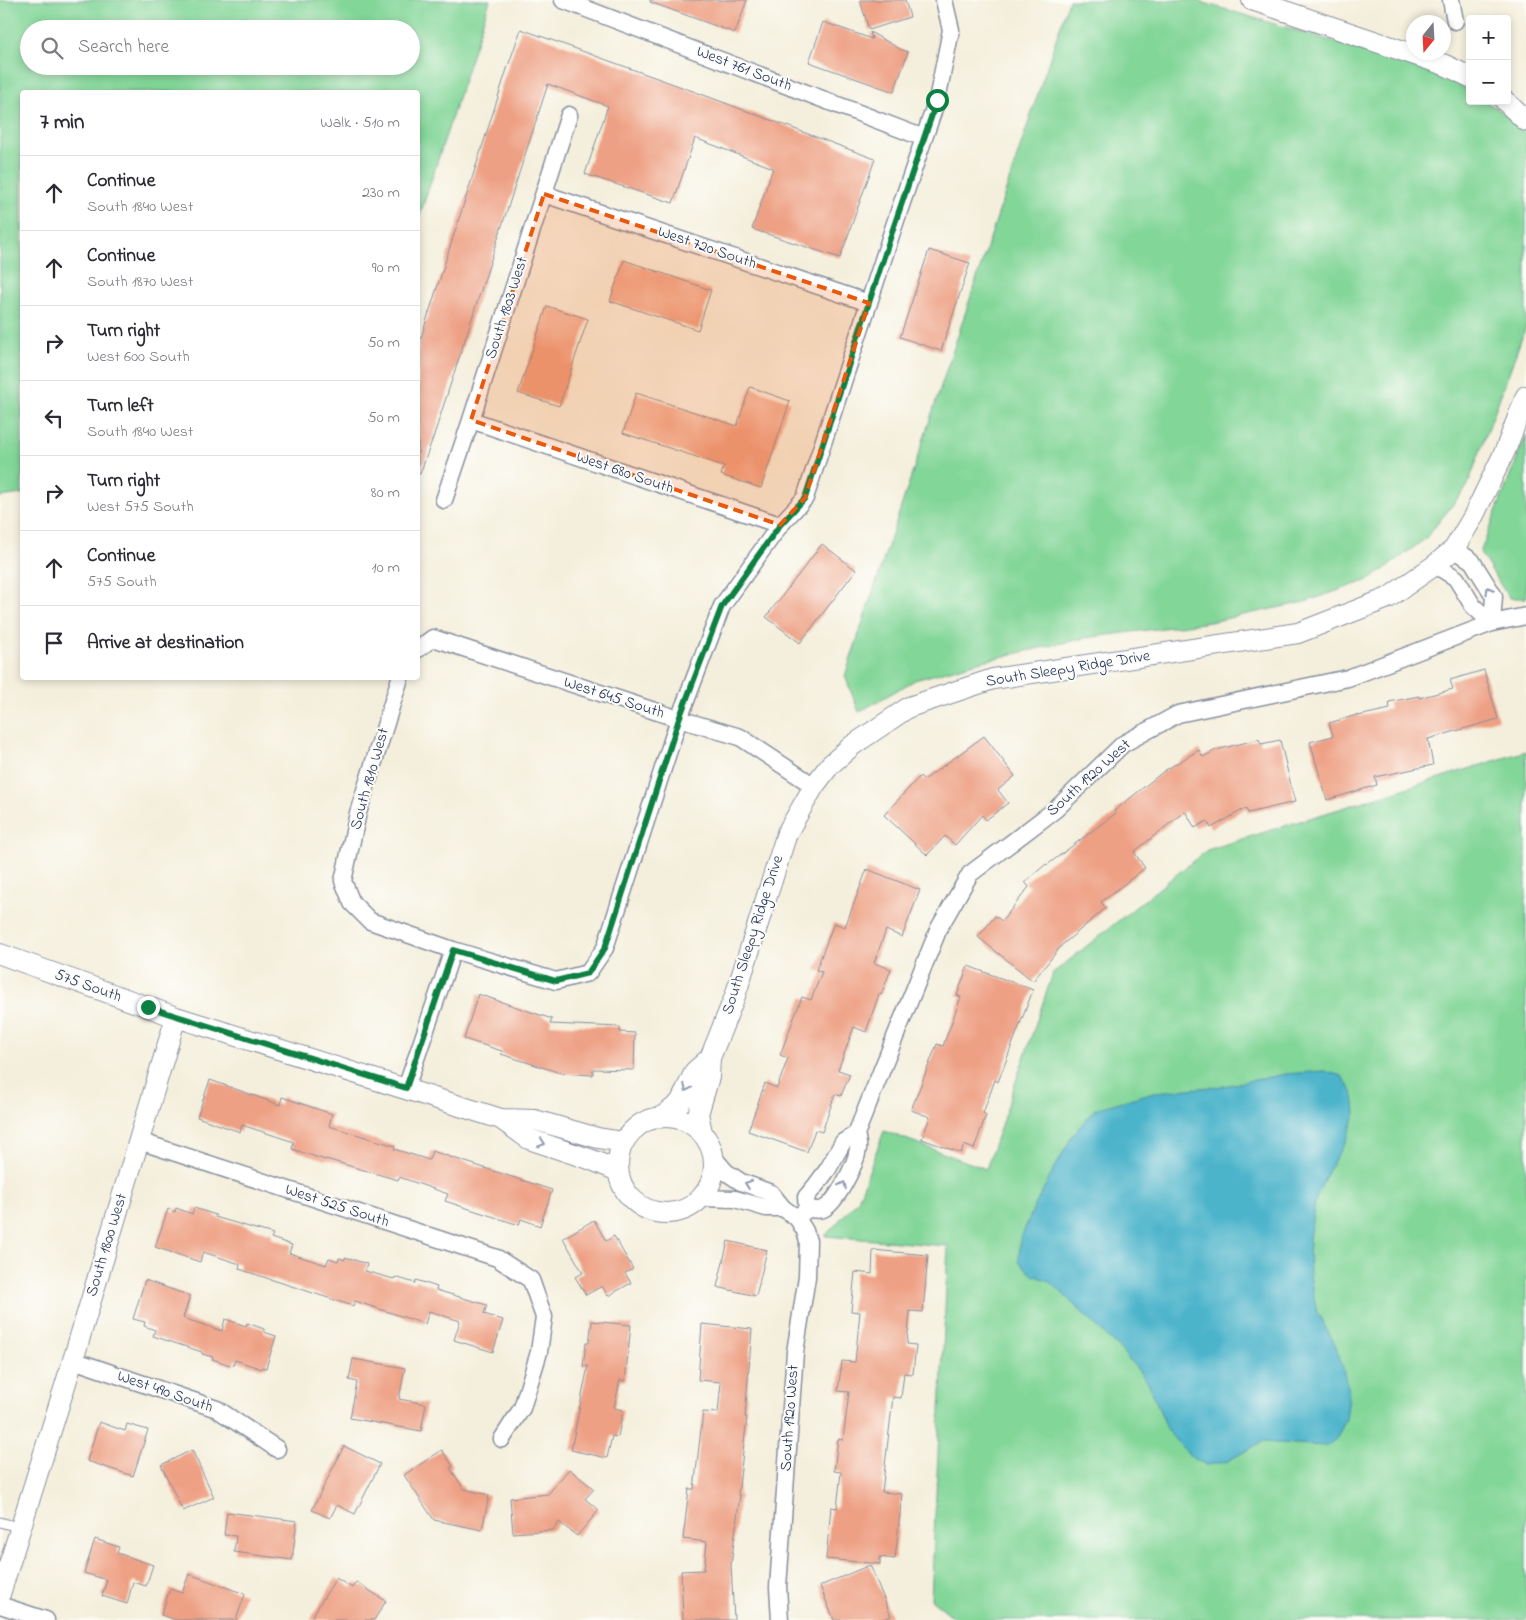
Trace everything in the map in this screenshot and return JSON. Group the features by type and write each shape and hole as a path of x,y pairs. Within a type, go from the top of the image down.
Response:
{"street":[{"name":"West 761 South","path":"563,0 609,8 924,138"},
{"path":"406,1088 453,950 556,981 588,973 605,948 679,719 722,606 780,525 805,498 937,100 950,30 944,0"},
{"path":"1252,0 1275,4 1445,65 1466,75"},
{"path":"1452,0 1454,21"},
{"path":"1511,93 1518,96 1526,103"},
{"path":"1509,105 1526,122"},
{"name":"South 1803 West","path":"444,500 569,115"},
{"name":"West 720 South","path":"544,194 870,303"},
{"name":"South Sleepy Ridge Drive","path":"702,1132 698,1114 709,1076 710,1058 735,996 787,833 814,786 830,765 853,745 909,707 993,679 1298,633 1388,598 1435,565 1454,549 1473,517 1505,451 1520,428 1526,396"},
{"name":"West 680 South","path":"471,420 780,525"},
{"path":"1454,549 1472,561 1494,596 1492,622"},
{"path":"1435,565 1456,578 1473,606 1492,622"},
{"name":"South 1920 West","path":"714,1158 726,1172 741,1182 771,1193 783,1208 802,1214 822,1210 832,1202 850,1172 858,1149 856,1134 939,928 970,874 1056,809 1123,744 1178,714 1348,678 1492,622 1526,616"},
{"name":"West 645 South","path":"420,648 433,638 679,719 740,737 814,786"},
{"name":"South 1810 West","path":"399,680 358,813 343,881 352,903 370,921 453,950"},
{"name":"575 South","path":"0,954 176,1017 501,1118"},
{"name":"South 1800 West","path":"0,1594 73,1360 176,1017"},
{"name":"South Sleepy Ridge Drive","path":"663,1116 680,1103 695,1071 710,1058"},
{"path":"663,1116 680,1118 702,1132 711,1146 714,1158 714,1174 708,1190 701,1198 688,1208 672,1213 658,1212 643,1206 630,1196 624,1188 618,1172 619,1154 624,1142 634,1129 648,1120 663,1116"},
{"path":"501,1118 536,1120 598,1138 624,1142"},
{"path":"501,1118 529,1139 592,1160 618,1172"},
{"name":"South 1920 West","path":"780,1620 778,1587 795,1352 807,1277 808,1259 808,1241 802,1214 806,1197 828,1169 843,1142 856,1134"},
{"name":"West 525 South","path":"139,1141 497,1258 531,1280 544,1317 539,1352 522,1408 502,1439"},
{"path":"701,1198 734,1199 766,1208 783,1208"},
{"name":"West 490 South","path":"73,1360 217,1409 277,1449"},
{"path":"0,1605 46,1620"}],"lane":[{"path":"0,1522 21,1528"}],"highlighted area":[{"path":"544,194 869,303 805,498 780,525 471,420"}],"green space":[{"path":"0,0 490,0 420,215 420,90 20,90 20,494 0,497"},
{"path":"1069,0 1194,0 1376,54 1451,80 1466,89 1466,105 1491,105 1501,111 1526,135 1526,326 1467,487 1425,539 1371,579 1305,602 1210,622 1085,638 978,662 915,680 859,712 845,676"},
{"path":"1526,435 1526,598 1509,598 1480,553"},
{"path":"1526,751 1526,1620 957,1620 931,1599 948,1246 825,1236 858,1200 884,1131 986,1169 1053,973 1207,850"}],"water":[{"path":"1324,1071 1342,1076 1354,1095 1356,1113 1346,1141 1316,1197 1309,1238 1310,1276 1317,1312 1335,1344 1349,1396 1346,1419 1337,1438 1327,1446 1262,1442 1226,1462 1206,1465 1191,1457 1169,1433 1148,1382 1120,1349 1060,1291 1047,1280 1033,1275 1019,1262 1020,1240 1035,1205 1072,1136 1095,1109 1154,1092 1223,1086 1285,1074"}],"building":[{"path":"650,0 747,0 735,33 650,2"},
{"path":"860,0 905,0 910,17 869,30"},
{"path":"823,22 872,39 870,32 908,52 894,92 809,62"},
{"path":"521,29 875,159 840,258 752,229 773,168 695,138 673,203 585,174 608,106 548,84 420,474 420,341"},
{"path":"929,250 970,263 941,351 900,337"},
{"path":"624,260 711,290 698,330 610,301"},
{"path":"547,306 588,319 559,406 518,393"},
{"path":"750,387 790,401 761,488 721,475 724,466 623,433 636,393 737,426"},
{"path":"822,544 856,570 800,643 766,617"},
{"path":"1484,670 1498,719 1428,739 1433,765 1375,777 1377,785 1327,800 1310,742 1333,736 1329,723 1357,715 1390,709 1389,702 1419,696 1419,698 1453,689 1450,680"},
{"path":"984,736 1015,776 998,790 1008,803 986,820 982,815 955,845 945,836 927,855 884,815 920,776 924,780"},
{"path":"1259,739 1261,744 1280,740 1295,802 1248,813 1246,808 1211,828 1207,821 1195,828 1185,811 1134,852 1145,868 1101,902 1106,908 1062,945 1033,981 978,937 995,916 1002,921 1029,887 1025,882 1046,864 1116,813 1114,811 1164,771 1199,750 1203,757 1216,750"},
{"path":"867,869 920,890 902,937 886,930 874,963 891,969 881,995 879,994 866,1032 854,1027 838,1070 850,1074 841,1096 835,1094 822,1132 815,1130 807,1152 748,1131 765,1083 777,1088 788,1058 780,1055 802,997 811,1000 822,972 816,970 834,923 845,927"},
{"path":"968,966 1033,990 998,1082 995,1080 983,1113 986,1115 974,1149 964,1145 961,1153 922,1139 930,1117 911,1110 937,1044 943,1046 961,997 957,995"},
{"path":"478,994 552,1019 550,1024 620,1027 620,1032 635,1033 634,1070 593,1069 593,1075 561,1073 501,1054 502,1051 464,1039"},
{"path":"210,1080 280,1105 282,1097 332,1114 329,1126 395,1146 394,1149 429,1160 432,1151 552,1190 540,1226 521,1219 519,1225 445,1201 448,1194 399,1177 398,1180 292,1149 294,1142 242,1125 240,1132 197,1117"},
{"path":"176,1208 192,1214 194,1208 216,1215 215,1217 273,1234 271,1238 292,1245 289,1253 326,1265 329,1258 338,1261 339,1258 345,1260 345,1257 367,1264 365,1271 415,1283 416,1280 437,1287 436,1290 487,1305 484,1314 503,1320 493,1352 454,1340 460,1321 429,1311 425,1324 355,1301 353,1306 239,1269 240,1264 203,1252 200,1262 155,1247 168,1209 175,1212"},
{"path":"594,1220 606,1241 614,1236 633,1269 625,1273 631,1283 608,1296 602,1286 586,1295 575,1277 583,1273 563,1238"},
{"path":"728,1241 767,1250 756,1296 717,1287"},
{"path":"873,1250 928,1255 923,1312 910,1311 907,1344 916,1345 913,1374 904,1373 901,1398 893,1397 882,1492 902,1494 895,1559 880,1557 880,1564 826,1559 831,1507 837,1508 841,1472 834,1471 838,1439 843,1440 849,1392 838,1391 842,1361 855,1362 860,1312 851,1311 855,1272 872,1274"},
{"path":"145,1280 190,1296 183,1318 222,1331 225,1319 246,1326 247,1323 276,1336 266,1368 262,1367 262,1369 235,1360 233,1366 212,1359 213,1357 202,1354 202,1352 153,1336 155,1330 144,1326 145,1322 133,1319"},
{"path":"592,1321 631,1325 625,1381 620,1380 614,1408 623,1410 618,1437 612,1436 607,1458 571,1450 588,1366 583,1366 586,1343 589,1343"},
{"path":"702,1324 752,1329 745,1417 747,1417 731,1565 734,1620 683,1620 681,1571 704,1570 707,1542 683,1539 689,1489 694,1489 703,1412 718,1413 721,1382 698,1380"},
{"path":"353,1359 405,1368 399,1399 426,1404 421,1431 350,1418 357,1382 349,1380"},
{"path":"99,1422 125,1431 127,1424 148,1430 133,1476 87,1461"},
{"path":"344,1446 380,1464 355,1514 337,1505 330,1518 312,1510"},
{"path":"192,1450 214,1497 183,1511 161,1465"},
{"path":"442,1450 453,1466 450,1468 464,1489 489,1495 482,1530 434,1520 404,1475"},
{"path":"569,1469 594,1489 585,1499 599,1510 577,1536 559,1522 553,1530 513,1533 510,1498 548,1494"},
{"path":"227,1512 297,1521 292,1560 234,1552 236,1536 224,1535"},
{"path":"95,1539 119,1547 117,1553 153,1565 146,1586 133,1582 127,1604 102,1596 107,1580 84,1573"},
{"path":"870,1565 891,1616 880,1620 834,1620 820,1586"},
{"path":"189,1574 245,1594 236,1620 176,1620 161,1615 170,1589 182,1593"},
{"path":"336,1578 352,1588 356,1582 386,1601 374,1620 310,1620"}],"route":[{"path":"148,1007 406,1088 453,950 556,981 588,973 605,948 679,719 722,606 780,525 805,498 937,100"}]}
